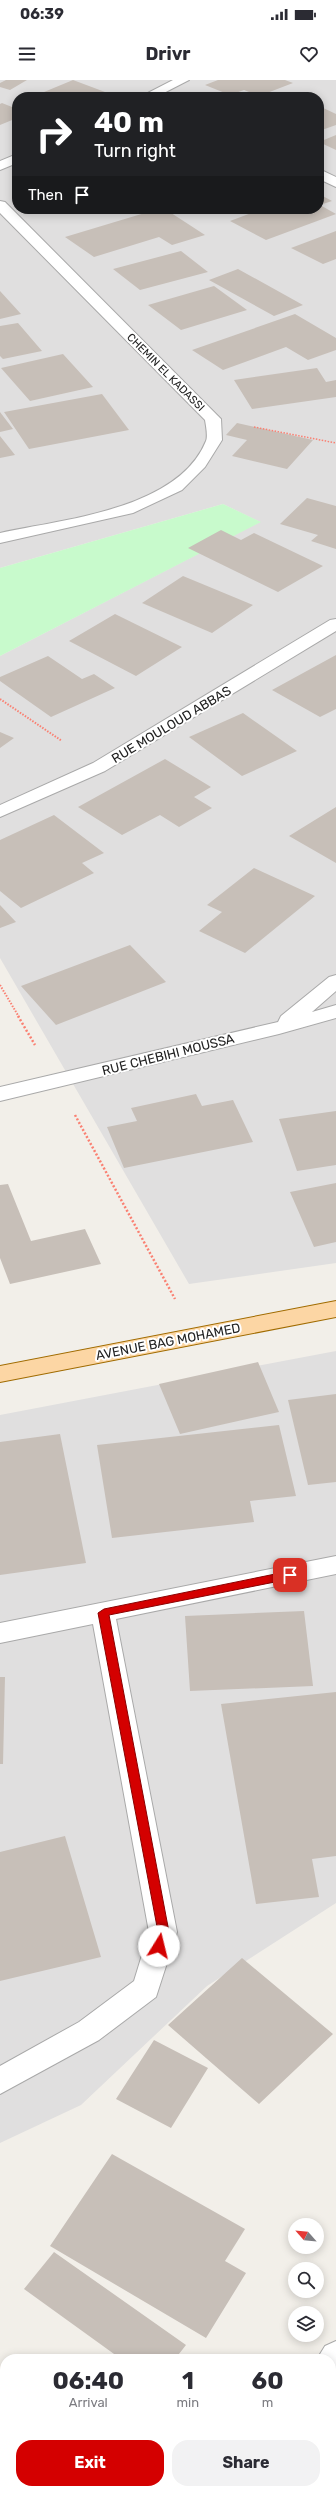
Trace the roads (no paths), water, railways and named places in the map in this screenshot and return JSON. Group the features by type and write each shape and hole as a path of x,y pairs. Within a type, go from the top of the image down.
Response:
{"main road":[{"name":"AVENUE BAG MOHAMED","path":"0,1374 194,1335 336,1309"}],"street":[{"path":"157,92 183,80"},
{"path":"168,87 177,92"},
{"path":"0,166 12,160"},
{"path":"324,176 336,183"},
{"name":"CHEMIN EL KADASSI","path":"0,205 213,419 214,440 199,464 176,487 127,510 0,538"},
{"name":"RUE MOULOUD ABBAS","path":"0,812 99,767 336,624"},
{"path":"279,1028 336,981"},
{"name":"RUE CHEBIHI MOUSSA","path":"0,1094 279,1028 336,1011"},
{"path":"0,1633 336,1565"},
{"path":"0,2081 89,2031 146,1988 163,1932 104,1613"}]}
